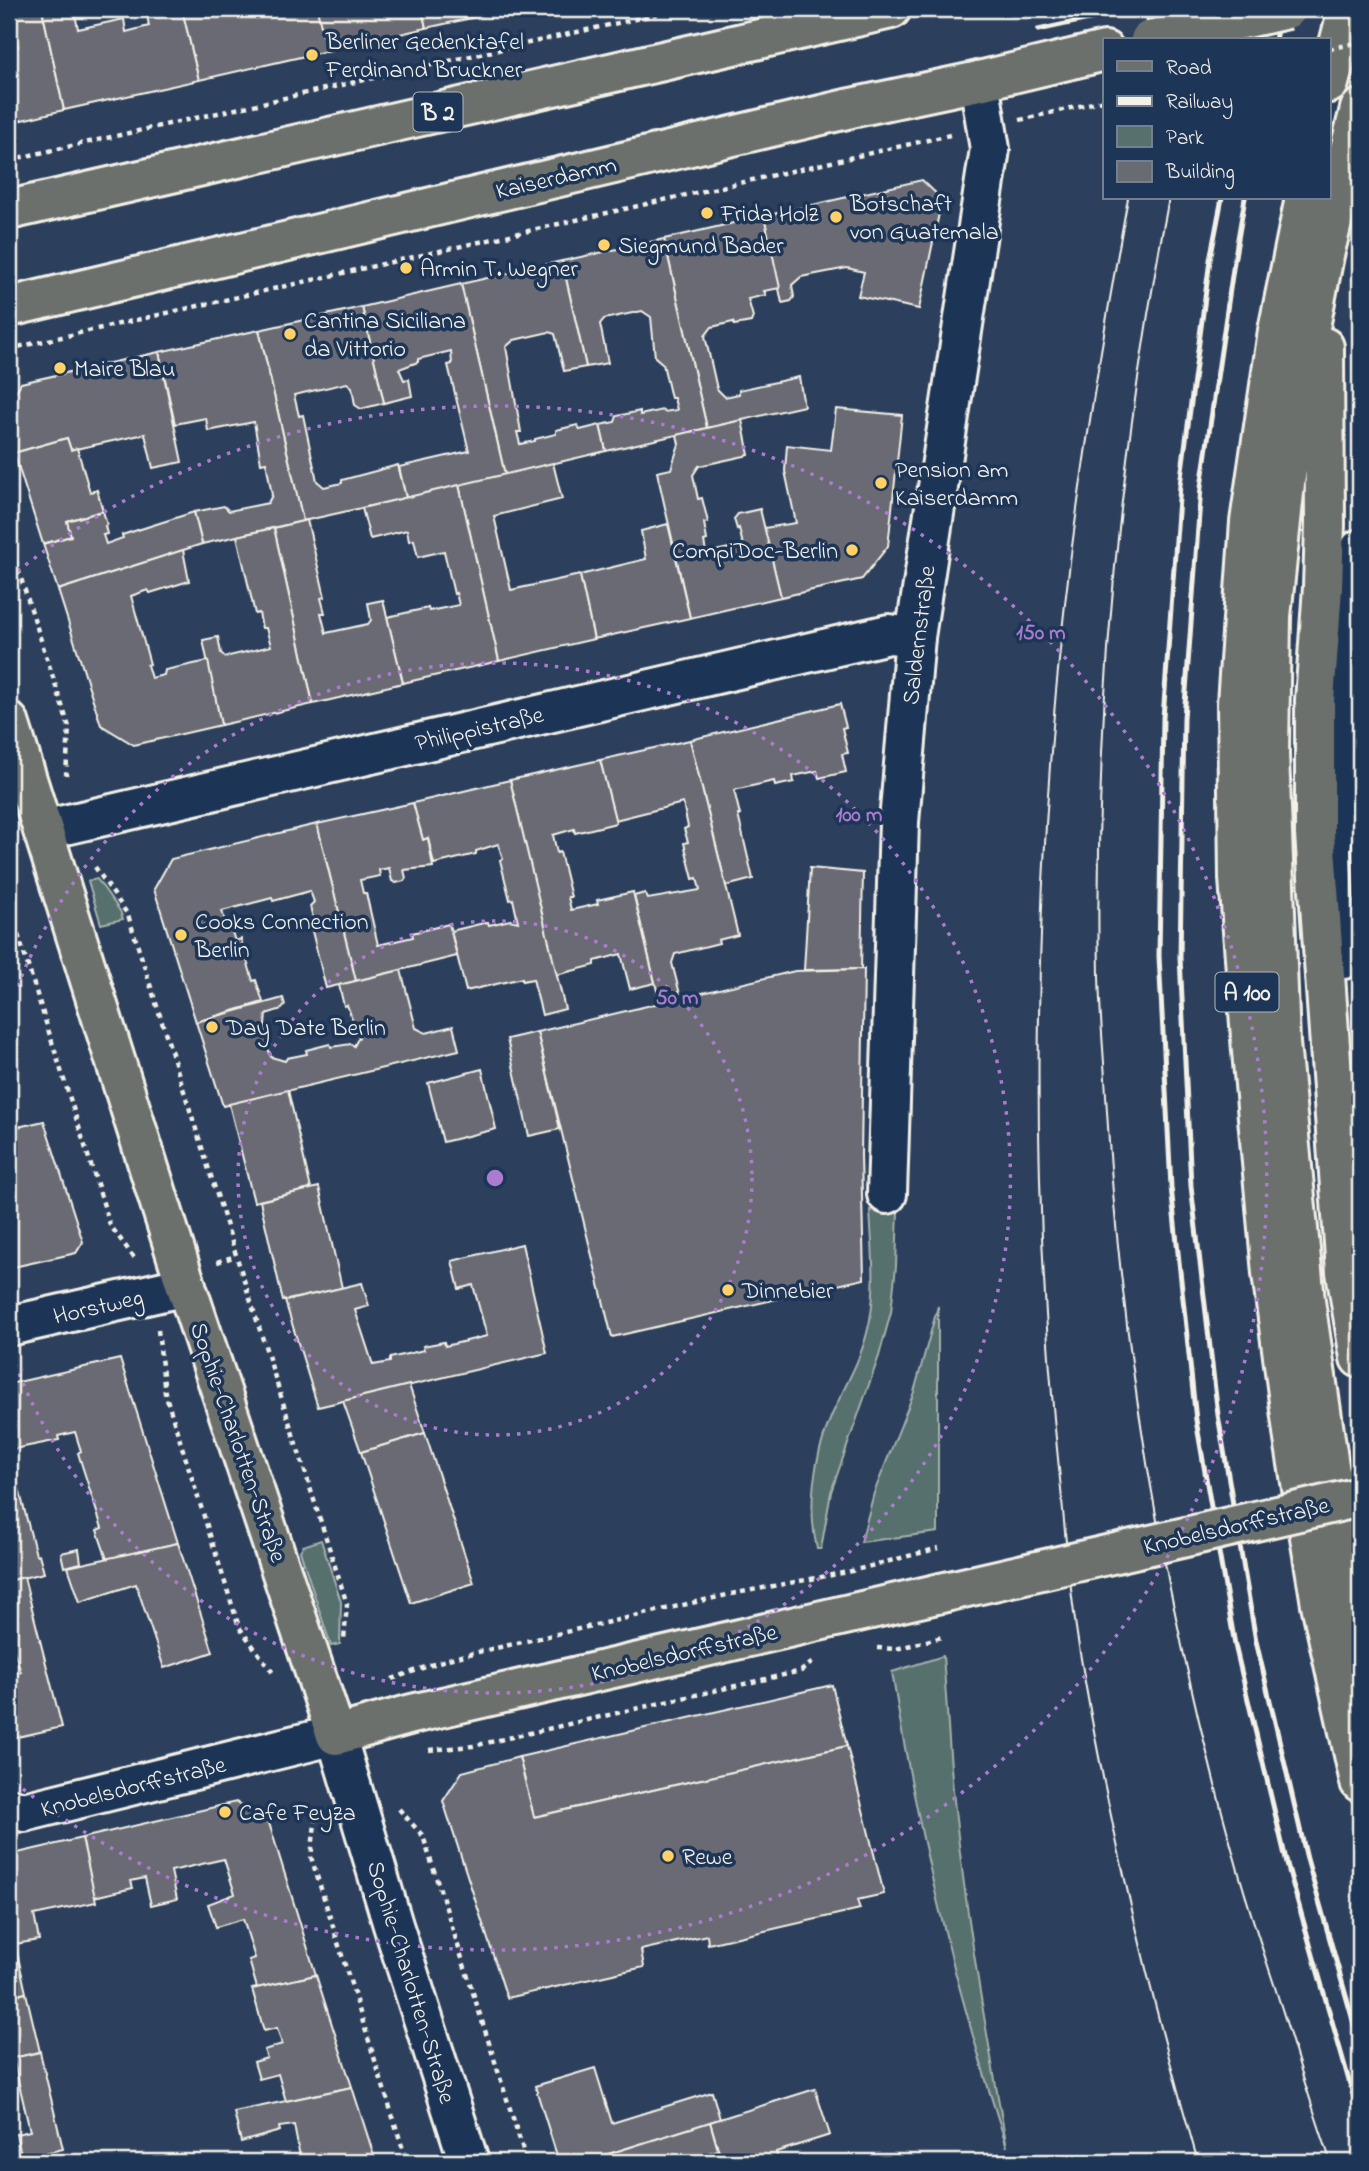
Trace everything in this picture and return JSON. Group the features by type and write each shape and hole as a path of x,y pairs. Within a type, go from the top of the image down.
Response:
{"main road":[{"path":"1159,38 1287,9"},
{"path":"1330,79 1348,9"},
{"name":"B 2","path":"9,210 875,10"},
{"name":"Kaiserdamm","path":"9,307 851,108 1103,51"},
{"name":"A 100","path":"1360,109 1324,254 1299,384 1285,483 1271,616 1269,754 1280,1043 1303,1287 1344,1569 1360,1646"},
{"name":"A 100","path":"1305,200 1278,331 1250,522 1237,703 1239,878 1272,1273 1292,1426 1321,1604 1360,1782"},
{"path":"1324,254 1325,524 1324,587 1315,700 1315,834 1346,1272 1360,1357"},
{"name":"Sophie-Charlotten-Straße","path":"9,722 43,830 200,1274 336,1735"},
{"name":"Knobelsdorffstraße","path":"336,1735 437,1709 1360,1497"}],"street":[{"name":"Saldernstraße","path":"887,1194 899,822 915,637 990,149 979,81"},
{"path":"1344,959 1335,950 1346,849 1340,806 1349,736 1360,549"},
{"name":"Philippistraße","path":"43,830 889,634 915,637"},
{"name":"Horstweg","path":"9,1326 117,1301 200,1274"},
{"name":"Knobelsdorffstraße","path":"9,1808 24,1812 336,1735"},
{"name":"Sophie-Charlotten-Straße","path":"336,1735 469,2162"}],"path":[{"path":"9,160 680,9"},
{"path":"1330,49 1360,42"},
{"path":"1020,120 1103,100"},
{"path":"9,349 935,139"},
{"path":"9,541 69,727 65,775 69,787"},
{"path":"93,860 128,915 346,1604 343,1652"},
{"path":"9,906 110,1225 141,1268"},
{"path":"200,1274 236,1256"},
{"path":"156,1319 165,1393 239,1627 272,1668 275,1676"},
{"path":"381,1682 448,1659 731,1594 848,1572 939,1548"},
{"path":"880,1647 896,1649 942,1637"},
{"path":"426,1751 473,1746 802,1671 821,1656"},
{"path":"314,1798 317,1809 311,1857 407,2162"},
{"path":"396,1807 423,1836 527,2162"}],"green space":[{"path":"97,879 123,919 101,924 88,881"},
{"path":"870,1210 898,1211 891,1312 879,1356 831,1492 821,1549 817,1549 813,1516 816,1465 831,1417 860,1355 870,1318 873,1272"},
{"path":"938,1306 938,1532 861,1542 874,1493 914,1392"},
{"path":"321,1540 341,1602 340,1644 331,1646 300,1551 303,1546"},
{"path":"943,1656 952,1782 964,1887 1007,2147 971,2031 940,1912 913,1792 892,1672"}],"building":[{"path":"9,9 42,9 64,110 9,123 9,49 18,47"},
{"path":"42,9 74,9 78,29 124,19 126,32 149,26 146,9 182,9 199,80 64,110"},
{"path":"182,9 317,9 327,51 199,80"},
{"path":"317,9 422,9 426,28 327,51"},
{"path":"422,9 513,9 426,28"},
{"path":"922,180 942,199 919,309 858,296 864,272 847,268 801,277 792,285 794,297 791,301 782,303 764,216"},
{"path":"764,216 780,288 764,291 766,295 748,299 753,317 751,322 734,325 733,322 712,327 705,336 717,389 725,397 739,394 739,390 799,377 804,406 707,428 664,239"},
{"path":"664,239 707,428 606,451 600,425 615,422 617,416 640,411 640,415 677,410 674,398 671,398 663,364 655,357 651,317 642,311 604,319 600,324 608,363 586,367 562,261"},
{"path":"562,261 586,367 564,371 555,334 549,332 514,340 506,347 521,432 517,432 520,444 556,434 556,430 578,425 580,430 600,425 606,451 505,475 461,284"},
{"path":"461,284 505,475 406,498 399,467 469,451 448,365 452,364 451,351 418,359 418,362 399,369 404,380 409,379 412,396 384,403 362,307"},
{"path":"362,307 384,403 361,409 355,405 352,387 347,383 294,395 299,416 303,415 317,481 324,487 398,465 406,498 303,521 259,330"},
{"path":"259,330 303,521 202,544 194,512 224,506 229,511 268,503 272,495 266,462 261,463 254,422 208,431 206,418 175,424 159,352"},
{"path":"159,352 182,462 153,468 145,434 71,450 67,438 14,453 9,434 9,403 21,383"},
{"path":"836,409 902,415 888,546 862,579 781,597 764,528 796,523 785,471 787,445 831,450"},
{"path":"742,420 749,455 699,466 693,475 698,499 702,498 708,522 704,523 706,553 743,545 734,519 738,514 760,509 781,597 690,618 657,472 671,469 679,444 677,435"},
{"path":"67,438 71,450 77,448 90,492 97,490 103,511 67,521 71,536 43,544 14,453"},
{"path":"553,463 562,499 494,516 511,590 580,575 594,639 499,661 459,485"},
{"path":"459,485 499,661 403,683 387,617 428,608 429,611 459,605 444,551 418,557 414,540 409,541 407,530 370,539 362,508"},
{"path":"103,511 107,525 107,534 103,535 106,544 123,538 122,535 194,512 202,544 58,590 43,544 71,536 67,521"},
{"path":"307,520 325,597 321,598 325,613 321,613 326,633 368,624 371,620 368,603 383,600 403,683 313,704 274,528"},
{"path":"668,524 690,618 594,639 580,575 646,559 641,531"},
{"path":"274,528 313,704 221,725 203,640 218,637 221,653 225,657 271,646 266,628 262,628 259,613 255,614 237,536"},
{"path":"183,550 189,581 131,596 150,664 147,665 151,678 164,675 165,670 208,661 221,725 134,745 101,725 58,590"},
{"path":"840,704 846,727 842,728 848,753 842,754 846,772 819,778 817,771 793,776 794,782 775,786 774,781 734,790 753,879 726,886 690,740"},
{"path":"690,740 738,935 718,940 719,943 675,954 672,963 681,998 660,1003 634,896 645,893 648,899 700,890 697,878 693,879 684,843 688,842 684,829 688,827 683,803 615,820 600,760"},
{"path":"600,760 616,823 575,833 574,829 553,835 571,897 568,897 571,910 598,904 597,900 633,892 655,983 630,989 621,954 595,961 595,965 556,975 510,780"},
{"path":"510,780 565,1009 542,1015 533,979 522,981 522,978 466,991 451,931 488,922 489,925 510,920 518,922 500,860 503,859 498,844 476,851 476,854 434,864 428,838 423,840 413,803"},
{"path":"413,803 423,840 428,838 433,867 404,870 406,878 396,883 392,881 389,868 379,870 380,876 360,880 363,893 366,893 378,945 413,937 412,933 449,924 457,956 356,981 317,824"},
{"path":"317,824 356,981 326,988 312,931 316,930 310,906 314,902 310,891 273,901 272,898 222,911 235,941 241,939 253,981 256,980 263,1002 196,1022 154,889 171,859"},
{"path":"810,868 863,873 861,969 804,970"},
{"path":"864,969 861,1155 864,1279 612,1337 537,1032 795,971"},
{"path":"401,970 416,1028 426,1033 453,1026 459,1050 223,1106 196,1022 283,998 285,1005 282,1009 266,1014 265,1024 271,1045 267,1045 271,1057 285,1061 287,1058 307,1054 306,1050 330,1044 331,1047 351,1044 354,1046 359,1037 347,1005 344,1006 339,985"},
{"path":"537,1032 560,1129 529,1136 507,1039"},
{"path":"482,1069 496,1129 443,1142 428,1083"},
{"path":"288,1090 311,1189 254,1202 229,1104"},
{"path":"44,1121 83,1242 76,1253 9,1268 9,1129"},
{"path":"319,1187 342,1288 283,1301 260,1201"},
{"path":"522,1244 547,1353 318,1407 285,1301 362,1283 369,1306 355,1310 373,1365 390,1362 390,1358 424,1350 423,1346 444,1342 445,1346 487,1336 473,1285 459,1289 452,1261"},
{"path":"120,1359 178,1543 107,1559 97,1530 102,1528 78,1453 81,1451 75,1432 58,1436 59,1440 14,1449 14,1445 9,1447 9,1384"},
{"path":"409,1385 425,1433 361,1452 343,1401"},
{"path":"425,1433 474,1583 411,1603 361,1452"},
{"path":"9,1467 11,1477 16,1477 36,1555 39,1554 44,1573 9,1581"},
{"path":"178,1543 213,1652 164,1668 136,1584 80,1602 68,1567"},
{"path":"79,1549 81,1563 64,1567 61,1553"},
{"path":"24,1577 62,1727 9,1739 9,1675 21,1672 9,1637 9,1581"},
{"path":"832,1685 847,1746 534,1817 519,1757"},
{"name":"Rewe","path":"847,1746 884,1894 857,1900 860,1909 708,1944 707,1935 641,1950 644,1967 507,1998 443,1801 462,1772 519,1757 534,1817"},
{"path":"236,1802 269,1823 316,1975 257,1988 249,1960 255,1958 243,1919 216,1927 208,1904 235,1894 224,1859 171,1871 177,1899 151,1905 145,1878 131,1881 133,1888 94,1897 82,1838"},
{"path":"82,1838 96,1902 34,1915 39,1940 15,1944 9,1916 9,1855"},
{"path":"9,1916 26,1993 9,1997"},
{"path":"316,1975 352,2087 286,2101 278,2074 259,2079 254,2062 267,2058 264,2050 282,2044 277,2028 264,2031 252,1989"},
{"path":"26,1993 40,2052 9,2059 9,1997"},
{"path":"40,2052 63,2149 22,2158 16,2134 30,2131 13,2058"},
{"path":"595,2068 612,2123 712,2092 720,2119 583,2162 559,2162 535,2086"},
{"path":"352,2087 376,2162 301,2162 294,2125 279,2127 280,2131 241,2142 234,2112"},
{"path":"815,2089 830,2135 776,2152 779,2162 722,2162 710,2122"},
{"path":"710,2122 718,2150 680,2162 583,2162"}],"tram line":[{"path":"1161,38 1168,9"},
{"path":"1199,38 1206,9"},
{"path":"1128,200 1086,444 1056,691 1043,885 1040,1178 1050,1373 1072,1603 1079,1647 1131,1906 1198,2162"},
{"path":"1169,200 1136,390 1113,585 1106,682 1101,780 1099,976 1113,1192 1135,1384 1167,1574 1187,1669 1239,1875 1331,2162"}],"railway":[{"path":"1038,30 1135,9"},
{"path":"1254,38 1260,9"},
{"path":"1275,38 1281,9"},
{"path":"1222,200 1210,260 1180,485 1163,718 1159,956 1171,1187 1196,1420 1235,1645 1287,1864 1360,2119"},
{"path":"1245,200 1201,487 1184,718 1180,957 1191,1186 1218,1415 1256,1641 1307,1859 1360,2045"}],"place":[{"name":"Berliner Gedenktafel Ferdinand Bruckner","path":"312,55"},
{"name":"Frida Holz","path":"707,213"},
{"name":"Botschaft von Guatemala","path":"836,217"},
{"name":"Siegmund Bader","path":"604,245"},
{"name":"Armin T. Wegner","path":"406,268"},
{"name":"Cantina Siciliana da Vittorio","path":"290,334"},
{"name":"Maire Blau","path":"60,368"},
{"name":"Pension am Kaiserdamm","path":"881,483"},
{"name":"CompiDoc-Berlin","path":"852,550"},
{"name":"Cooks Connection Berlin","path":"181,935"},
{"name":"Day Date Berlin","path":"212,1027"},
{"name":"Dinnebier","path":"728,1290"},
{"name":"Cafe Feyza","path":"225,1812"},
{"name":"Rewe","path":"668,1856"}]}
